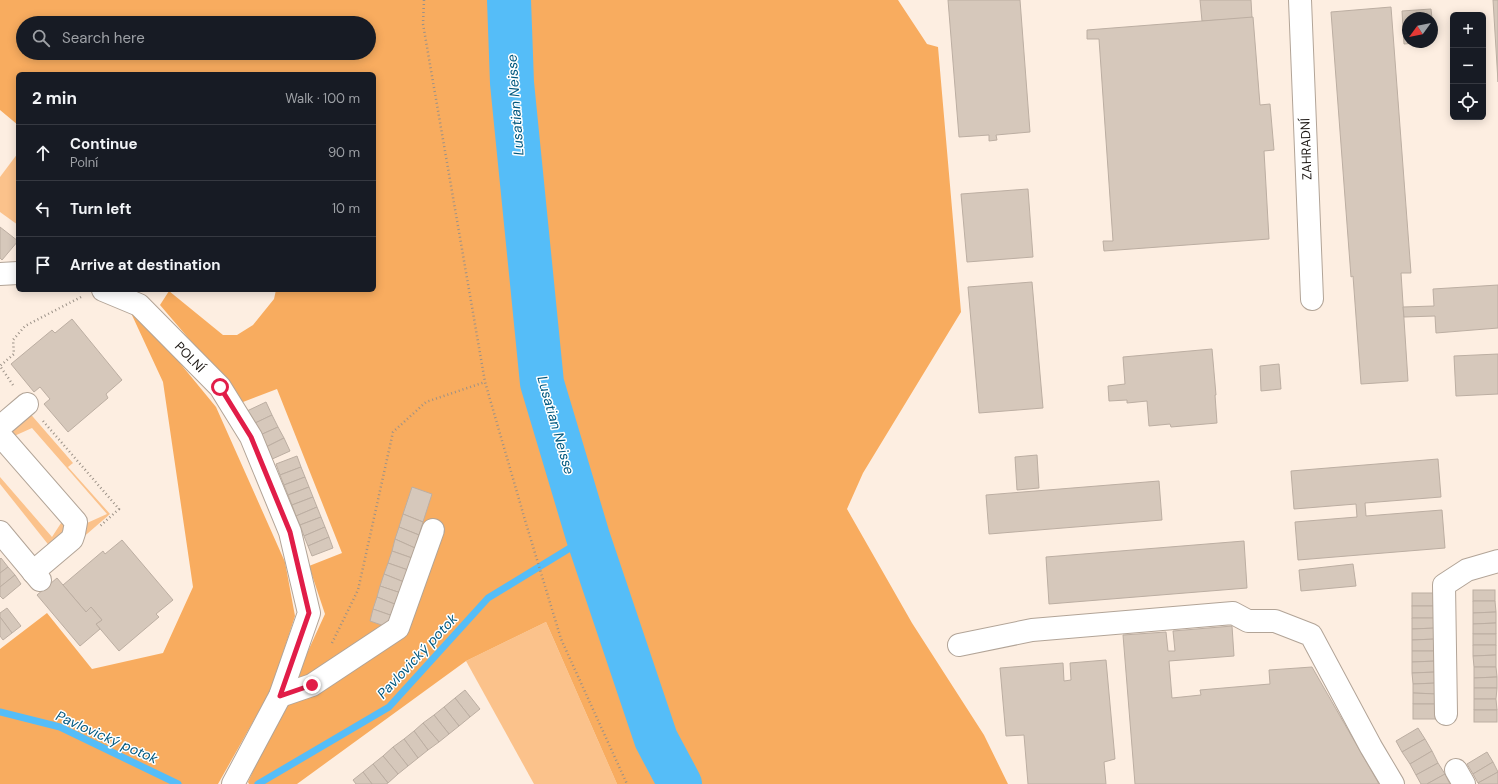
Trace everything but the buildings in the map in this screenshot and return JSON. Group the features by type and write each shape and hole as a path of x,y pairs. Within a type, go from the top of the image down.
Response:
{"street":[{"name":"ZAHRADNÍ","path":"1300,0 1312,299"},
{"path":"0,274 16,273"},
{"name":"POLNÍ","path":"95,292 139,305 220,387 251,437 290,532 309,613 280,696 233,784"},
{"path":"0,427 22,397"},
{"path":"0,435 76,522 72,539 36,576 0,532"},
{"path":"280,696 312,685 398,628 432,530"},
{"path":"1446,714 1444,585 1467,570 1498,561"},
{"path":"959,645 1032,630 1233,613 1248,621 1275,621 1311,636 1370,747 1393,784"}],"path":[{"path":"424,0 423,24 485,382 525,520 562,639 627,784"},
{"path":"22,397 0,366 14,354 13,340 25,326 95,292"},
{"path":"332,644 358,590 393,432 426,402 485,382"}],"shaded area":[{"path":"0,0 898,0 927,44 938,47 961,312 863,473 847,509 912,623 984,735 1008,784 617,784 546,622 466,661 297,784 249,784 248,782 325,614 309,566 342,553 277,389 243,402 160,305 168,292 170,292 223,335 237,335 253,325 274,299 276,292 376,292 376,72 16,72 16,123 0,110"},
{"path":"16,156 16,224 0,212 0,177"},
{"path":"131,313 170,351 216,407 285,562 295,616 271,690 218,784 0,784 0,649 47,613 92,669 163,653 193,587 163,382"},
{"path":"27,410 73,463 68,467 110,514 80,540 87,523 107,514 32,428 12,437 14,422"},
{"path":"0,477 52,537 63,520 68,528 51,548 0,484"},
{"path":"546,622 617,784 534,784 466,661"}],"waterway":[{"name":"Lusatian Neisse","path":"509,0 512,83 542,383 588,537 656,739 680,784"},
{"name":"Pavlovický potok","path":"258,784 389,707 488,598 588,537"},
{"name":"Pavlovický potok","path":"0,712 60,727 178,784"}],"route":[{"path":"220,387 251,437 290,532 309,613 280,696 312,685"}]}
